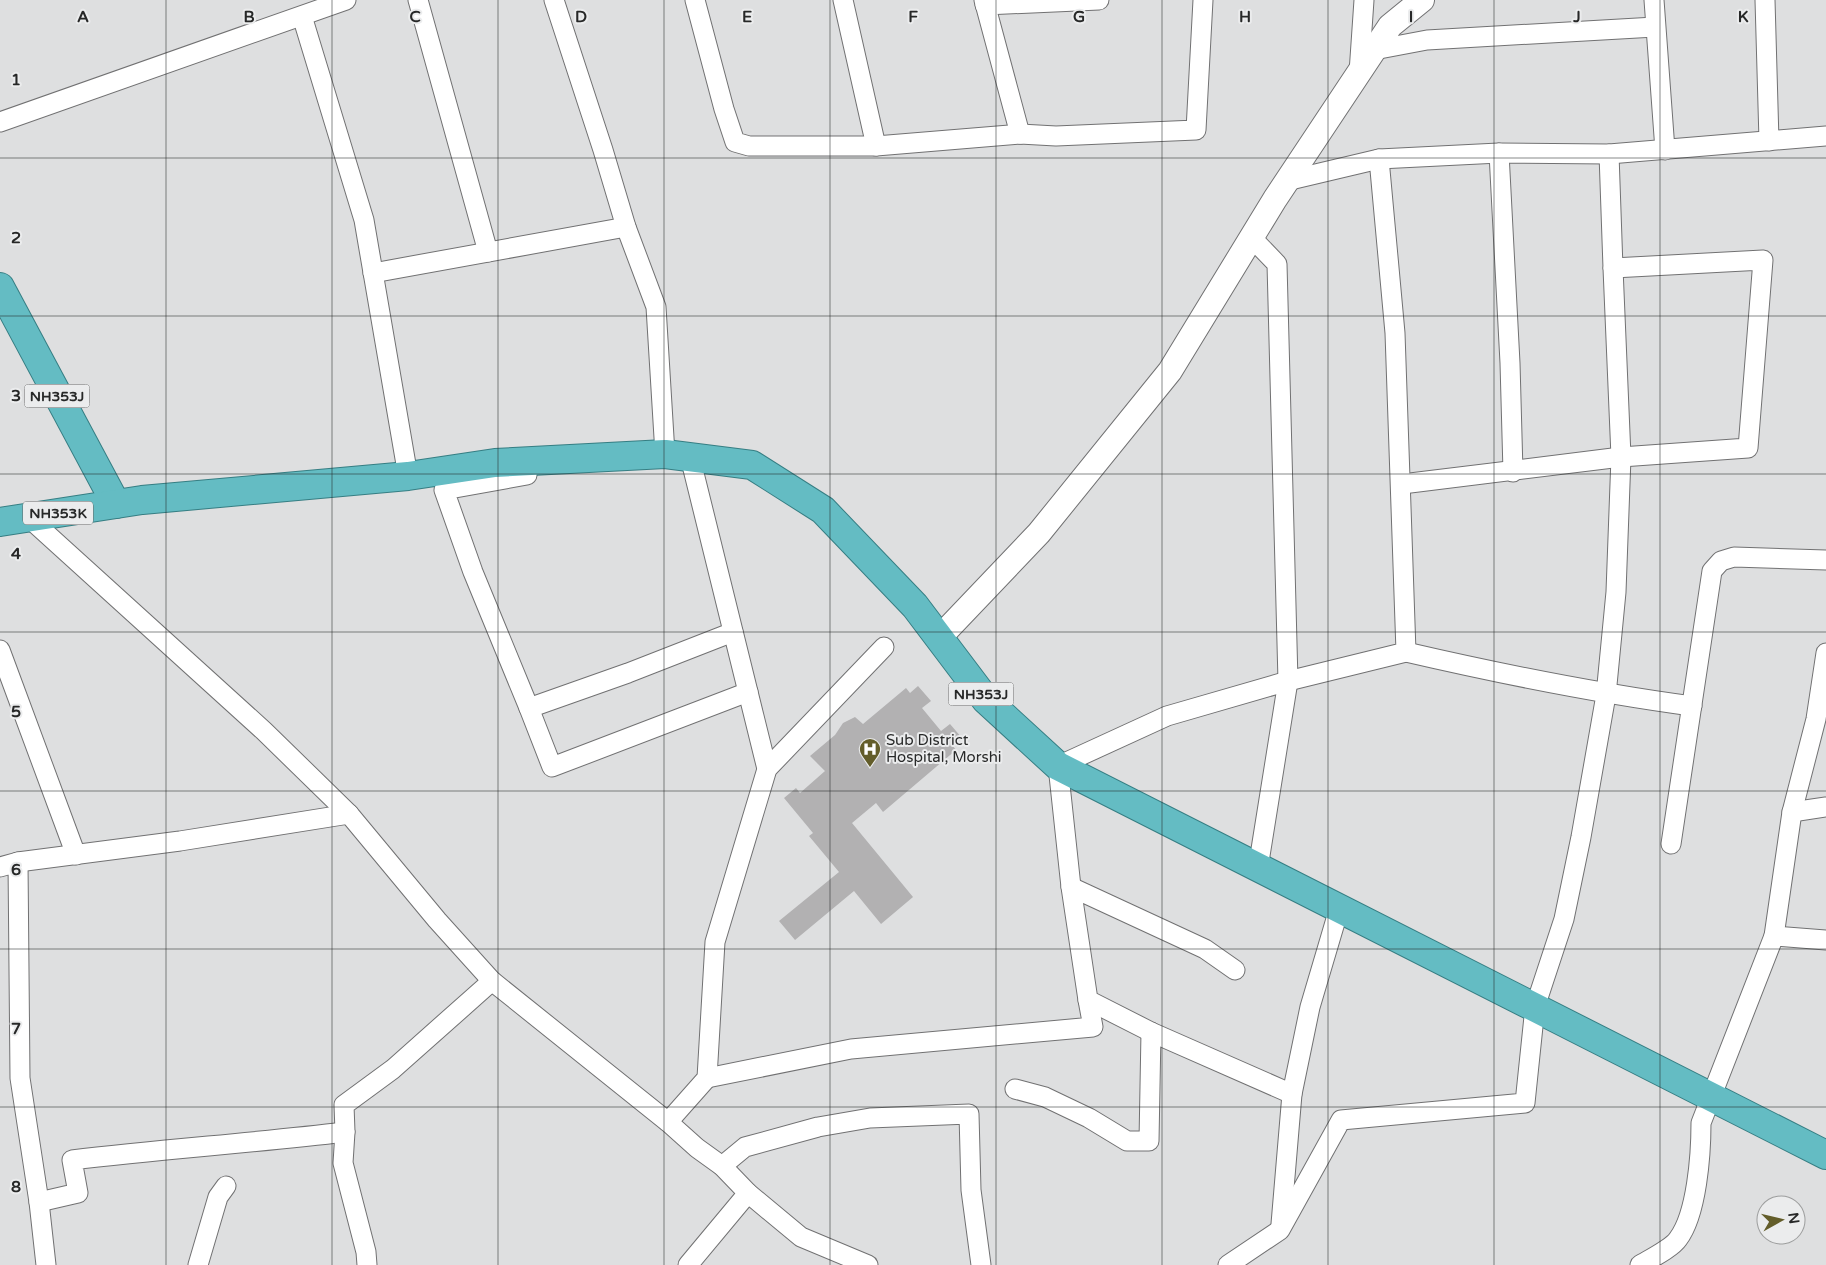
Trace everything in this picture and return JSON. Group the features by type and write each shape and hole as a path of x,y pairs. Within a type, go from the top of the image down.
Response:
{"highway":[{"name":"NH353J","path":"0,286 116,504 408,476 495,463 677,456 752,465 824,510 915,606 986,700 1058,766 1826,1155"},
{"name":"NH353K","path":"0,522 116,504"}],"street":[{"path":"418,0 488,252"},
{"path":"554,0 626,227 656,307 677,456 733,632 766,769"},
{"path":"694,0 735,142 749,146 876,146 1020,134 1056,136 1196,130 1203,0"},
{"path":"843,0 876,146"},
{"path":"1020,134 984,3 1099,0"},
{"path":"1359,73 1364,0"},
{"path":"939,638 1039,533 1170,372 1286,181 1390,26 1422,0"},
{"path":"1654,0 1665,150"},
{"path":"1765,0 1769,141"},
{"path":"0,122 340,1"},
{"path":"302,16 364,220 408,476"},
{"path":"1374,50 1427,40 1655,27"},
{"path":"1286,181 1379,159 1499,153 1609,154 1826,136"},
{"path":"1499,153 1510,363 1513,472"},
{"path":"1228,1265 1280,1230 1341,1120 1525,1103 1535,1007 1564,919 1581,837 1606,695 1616,592 1621,457 1609,154"},
{"path":"1379,159 1395,333 1402,484 1406,652"},
{"path":"373,273 626,227"},
{"path":"1252,237 1277,264 1288,681 1258,868"},
{"path":"1402,484 1513,472 1621,457 1748,448 1763,260 1613,268"},
{"path":"528,461 527,475 444,490 474,572 552,767 748,692"},
{"path":"28,517 264,731 349,814 492,981 668,1122 697,1148 722,1166 748,1192 801,1237 868,1265"},
{"path":"1671,844 1712,571 1721,561 1734,557 1826,560"},
{"path":"529,708 628,674 733,632"},
{"path":"707,1078 715,942 766,769 884,647"},
{"path":"0,650 76,855"},
{"path":"668,1122 707,1078 851,1049 1093,1027 1071,887 1058,766 1167,716 1288,681 1406,652 1517,678 1606,695 1692,706"},
{"path":"1640,1265 1678,1240 1692,1205 1700,1156 1702,1123 1774,936 1792,812 1825,677 1826,653"},
{"path":"1792,812 1826,807"},
{"path":"46,1265 39,1202 20,1078 9,865 180,841 349,814"},
{"path":"1071,887 1205,949 1235,970"},
{"path":"1280,1230 1292,1094 1310,1007 1339,909"},
{"path":"1774,936 1826,940"},
{"path":"367,1265 366,1252 343,1163 344,1105 393,1069 492,981"},
{"path":"1088,1000 1151,1032 1292,1094"},
{"path":"1015,1089 1044,1097 1089,1118 1127,1141 1148,1141 1151,1032"},
{"path":"722,1166 745,1147 818,1126 870,1118 969,1114 971,1190 981,1265"},
{"path":"39,1202 78,1193 72,1160 166,1148 245,1144 345,1132"},
{"path":"198,1265 218,1197 226,1186"},
{"path":"691,1262 748,1192"}],"building":[{"path":"918,686 931,701 922,708 941,731 950,724 962,738 953,746 956,750 883,812 876,803 852,823 913,897 881,924 854,891 795,940 779,921 839,872 809,836 813,833 784,798 796,788 800,793 825,771 810,756 835,735 843,723 855,717 863,724 906,688 910,693"}],"place":[{"name":"Sub District Hospital, Morshi","path":"870,768"}]}
